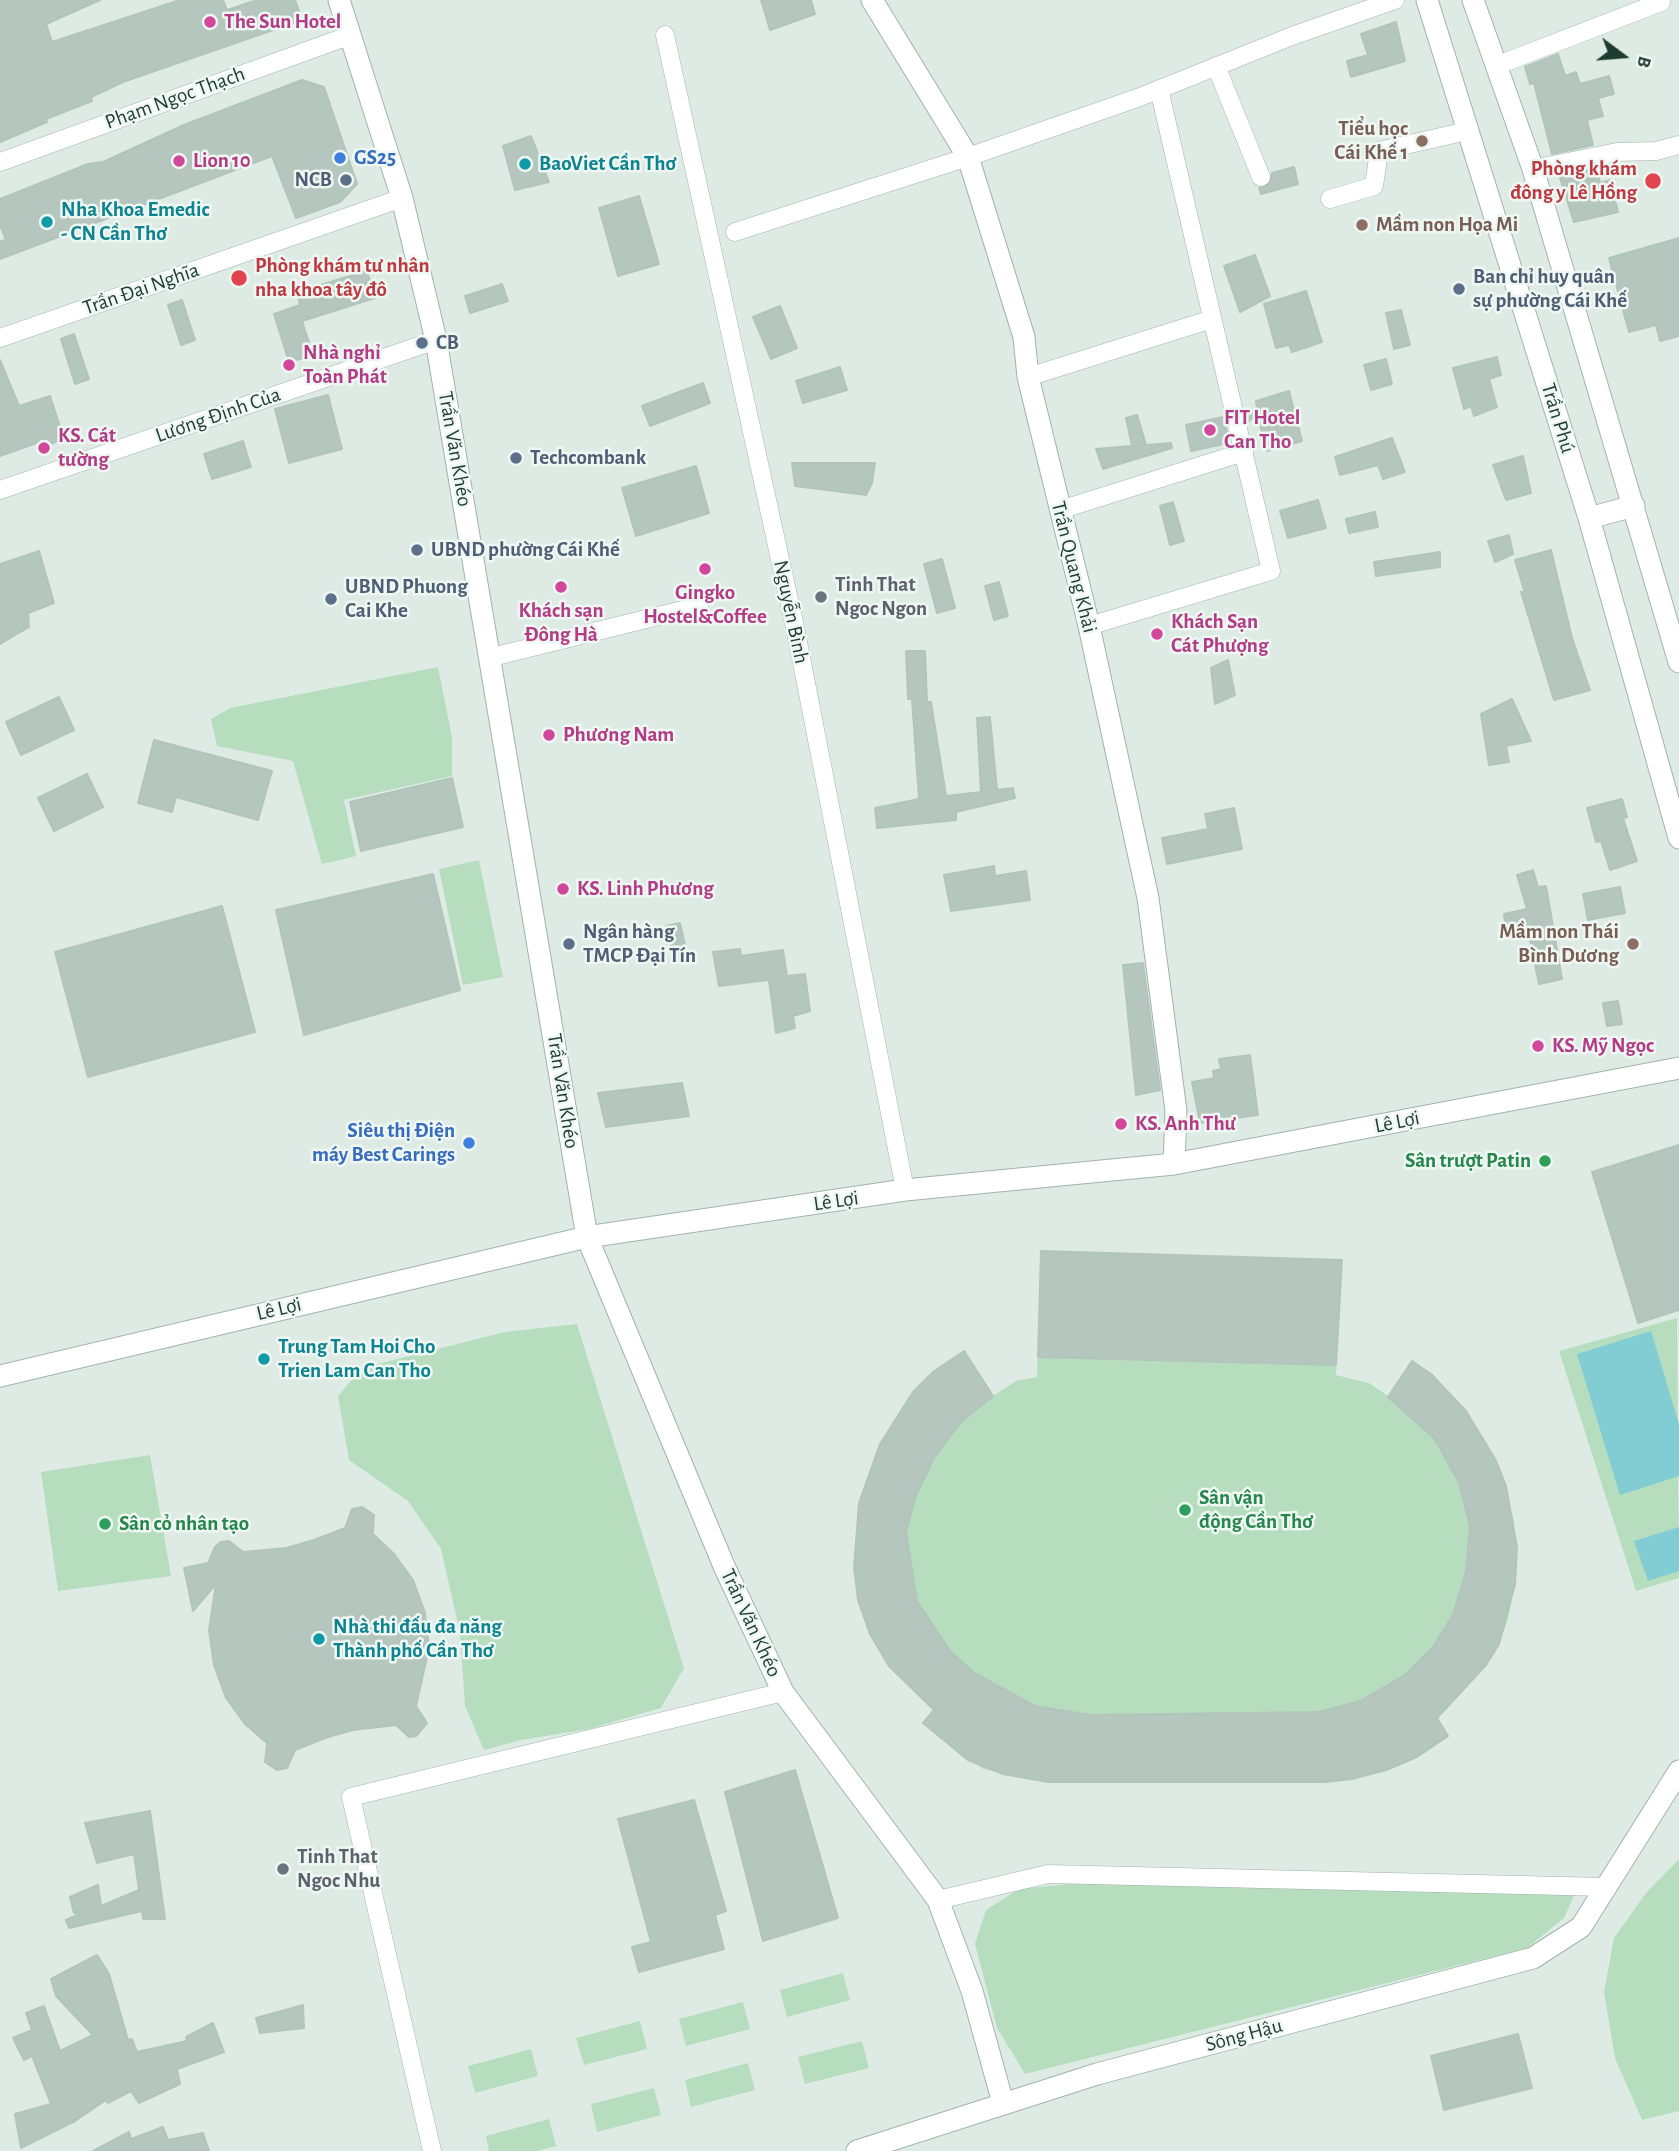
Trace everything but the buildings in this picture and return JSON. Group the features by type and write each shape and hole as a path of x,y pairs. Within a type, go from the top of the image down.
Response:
{"street":[{"name":"Trần Văn Khéo","path":"339,0 402,198 436,340 492,657 587,1237 724,1566 783,1692 937,1900 972,1991 1003,2103"},
{"name":"Trần Quang Khải","path":"872,0 968,157 1024,337 1028,377 1089,626 1148,898 1175,1111 1174,1164"},
{"path":"735,232 968,157 1395,0"},
{"name":"Trần Phú","path":"1427,0 1589,518 1679,838"},
{"path":"1473,0 1533,169 1679,662"},
{"path":"1498,65 1661,2"},
{"name":"Phạm Ngọc Thạch","path":"0,162 351,35"},
{"name":"Nguyễn Bình","path":"665,35 796,632 905,1190"},
{"path":"1216,66 1261,177"},
{"path":"1089,626 1271,571 1159,89"},
{"path":"1330,200 1374,186 1379,151 1467,131"},
{"path":"1533,169 1617,152 1656,150 1679,145"},
{"name":"Trần Đại Nghĩa","path":"0,338 402,198"},
{"path":"1028,377 1212,319"},
{"name":"Lương Định Của","path":"0,490 436,340"},
{"path":"1060,510 1244,452"},
{"path":"1589,518 1634,506"},
{"path":"492,657 699,606"},
{"name":"Lê Lợi","path":"0,1377 587,1237 905,1190 1174,1164 1679,1068"},
{"path":"432,2151 351,1797 783,1692"},
{"name":"Sông Hậu","path":"857,2151 1109,2071 1533,1958 1581,1927 1679,1771"},
{"path":"937,1900 1048,1874 1607,1887"}],"green space":[{"path":"438,667 452,737 452,776 344,800 356,856 322,864 293,761 217,746 211,719 230,708"},
{"path":"479,860 503,977 463,985 439,869"},
{"name":"Sân vận động Cần Thơ","path":"1041,1251 1342,1260 1336,1375 1369,1383 1388,1396 1412,1361 1431,1374 1466,1411 1495,1459 1513,1517 1517,1548 1515,1584 1508,1619 1499,1644 1437,1718 1448,1736 1417,1757 1352,1779 1048,1782 983,1769 923,1723 934,1710 889,1666 858,1600 854,1567 859,1503 880,1444 913,1392 933,1372 964,1351 993,1396 1016,1381 1037,1377"},
{"path":"1677,1318 1679,1578 1636,1591 1559,1351"},
{"path":"577,1324 684,1668 661,1708 589,1729 521,1740 484,1750 465,1706 460,1633 441,1549 408,1501 349,1460 338,1396 362,1368 505,1332"},
{"name":"Sân cỏ nhân tạo","path":"150,1455 171,1576 58,1591 41,1472"},
{"path":"1679,1859 1679,2111 1642,2120 1615,2058 1604,1992 1614,1938 1646,1893"},
{"path":"1110,1880 1575,1893 1564,1918 1527,1948 1025,2074 997,2028 975,1944 986,1910 1019,1889"},
{"path":"843,1973 850,2000 787,2017 780,1990"},
{"path":"743,2002 750,2029 686,2046 679,2019"},
{"path":"640,2021 647,2049 584,2065 576,2038"},
{"path":"862,2041 869,2068 805,2084 798,2057"},
{"path":"531,2049 538,2076 475,2093 468,2066"},
{"path":"748,2063 755,2090 691,2107 685,2080"},
{"path":"654,2088 661,2115 597,2132 591,2104"},
{"path":"549,2119 556,2146 537,2151 489,2151 486,2136"}],"water":[{"path":"1651,1331 1679,1424 1679,1476 1620,1495 1577,1354"},
{"path":"1679,1527 1679,1571 1648,1581 1634,1541"}],"place":[{"name":"The Sun Hotel","path":"210,22"},
{"name":"Tiểu học Cái Khế 1","path":"1422,141"},
{"name":"GS25","path":"340,158"},
{"name":"Lion 10","path":"179,161"},
{"name":"BaoViet Cần Thơ","path":"525,164"},
{"name":"NCB","path":"346,180"},
{"name":"Phòng khám đông y Lê Hồng","path":"1653,181"},
{"name":"Nha Khoa Emedic - CN Cần Thơ","path":"47,222"},
{"name":"Mầm non Họa Mi","path":"1362,225"},
{"name":"Phòng khám tư nhân nha khoa tây đô","path":"239,278"},
{"name":"Ban chỉ huy quân sự phường Cái Khế","path":"1459,289"},
{"name":"CB","path":"422,343"},
{"name":"Nhà nghỉ Toàn Phát","path":"289,365"},
{"name":"FIT Hotel Can Tho","path":"1210,430"},
{"name":"KS. Cát tường","path":"44,448"},
{"name":"Techcombank","path":"516,458"},
{"name":"UBND phường Cái Khế","path":"417,550"},
{"name":"Gingko Hostel&Coffee","path":"705,569"},
{"name":"Khách sạn Đông Hà","path":"561,587"},
{"name":"Tinh That Ngoc Ngon","path":"821,597"},
{"name":"UBND Phuong Cai Khe","path":"331,599"},
{"name":"Khách Sạn Cát Phượng","path":"1157,634"},
{"name":"Phương Nam","path":"549,735"},
{"name":"KS. Linh Phương","path":"563,889"},
{"name":"Ngân hàng TMCP Đại Tín","path":"569,944"},
{"name":"Mầm non Thái Bình Dương","path":"1633,944"},
{"name":"KS. Mỹ Ngọc","path":"1538,1046"},
{"name":"KS. Anh Thư","path":"1121,1124"},
{"name":"Siêu thị Điện máy Best Carings","path":"469,1143"},
{"name":"Sân trượt Patin","path":"1545,1161"},
{"name":"Trung Tam Hoi Cho Trien Lam Can Tho","path":"264,1359"},
{"name":"Sân vận động Cần Thơ","path":"1185,1510"},
{"name":"Sân cỏ nhân tạo","path":"105,1524"},
{"name":"Nhà thi đấu đa năng Thành phố Cần Thơ","path":"319,1639"},
{"name":"Tinh That Ngoc Nhu","path":"283,1869"}]}
